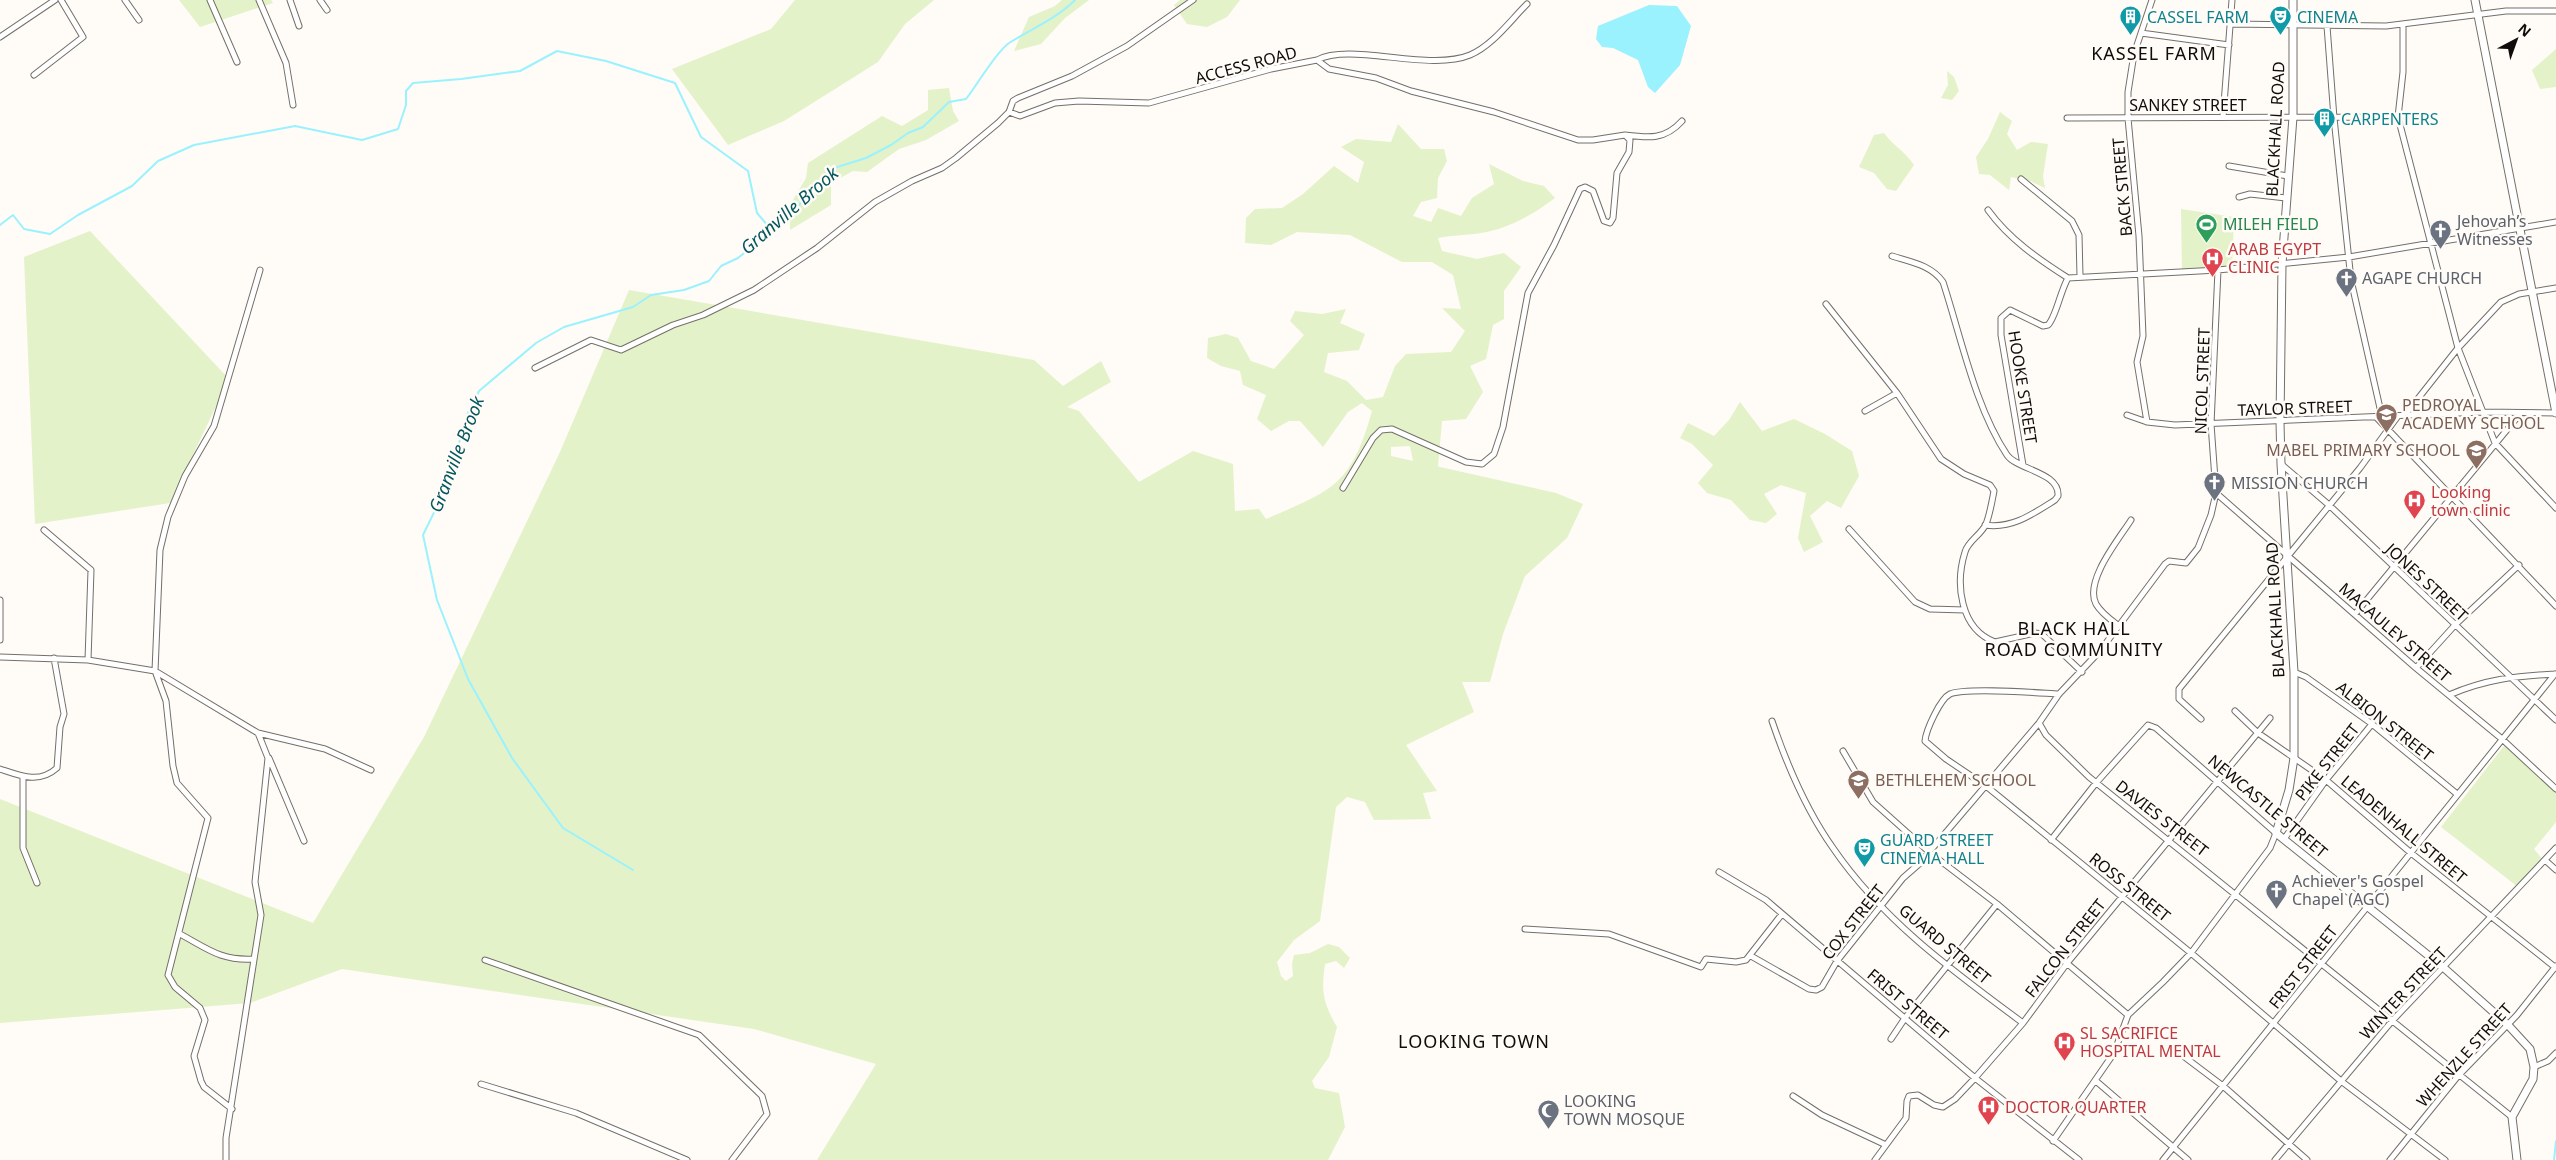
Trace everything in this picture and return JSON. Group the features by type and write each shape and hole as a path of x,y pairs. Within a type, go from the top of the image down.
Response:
{"street":[{"path":"0,37 55,0"},
{"path":"34,75 83,37 62,0"},
{"path":"125,0 139,20"},
{"path":"210,0 237,62"},
{"path":"258,0 286,63 293,105"},
{"path":"290,0 299,26"},
{"path":"320,0 327,10"},
{"path":"535,368 590,340 621,350 673,325 703,315 754,290 817,248 875,202 912,181 942,168 956,158 1009,112 1013,101 1072,76 1127,46 1193,0"},
{"name":"BACK STREET","path":"2147,422 2137,362 2143,336 2141,276 2137,199 2128,118 2130,71 2152,0"},
{"path":"2223,117 2232,0"},
{"name":"BLACKHALL ROAD","path":"2053,1141 2114,1053 2128,1015 2190,953 2270,848 2289,790 2294,758 2294,672 2280,422 2282,264 2292,116 2293,0"},
{"path":"2474,0 2475,14 2556,413"},
{"path":"1317,60 1334,53 1403,59 1468,56 1484,47 1527,4"},
{"path":"2230,24 2293,27 2403,25 2475,14 2556,10"},
{"path":"2403,25 2403,72 2398,117 2458,348 2495,443 2556,508"},
{"path":"2327,26 2348,257 2357,311 2380,418 2451,497 2519,565 2556,606"},
{"path":"2141,33 2229,45"},
{"name":"ACCESS ROAD","path":"1009,112 1020,116 1055,103 1071,101 1149,103 1271,69 1317,60 1329,69 1376,78 1412,90 1494,112 1578,140 1593,140 1625,135 1648,138 1660,137 1673,131 1682,122"},
{"name":"SANKEY STREET","path":"2067,118 2398,117"},
{"path":"1343,488 1373,438 1381,430 1392,429 1466,462 1482,464 1494,454 1503,427 1528,292 1554,244 1580,189 1585,187 1593,191 1604,221 1610,223 1613,218 1617,173 1631,146 1625,135"},
{"path":"2229,166 2288,176"},
{"path":"2021,179 2072,221 2077,228 2080,276"},
{"path":"2239,197 2250,194 2286,198"},
{"path":"1988,210 2007,233 2028,251 2068,278 2080,276 2141,276 2348,257 2520,230 2556,222"},
{"name":"HOOKE STREET","path":"1892,256 1931,269 1943,282 1977,390 1991,426 2008,457 2023,465"},
{"path":"232,1109 204,1087 201,1081 194,1056 205,1020 200,1008 169,980 168,975 180,934 208,818 177,784 166,701 155,671 160,550 168,517 185,476 214,426 260,270"},
{"name":"NICOL STREET","path":"2216,493 2211,424 2218,270"},
{"name":"HOOKE STREET","path":"2023,465 2001,335 2001,318 2010,310 2043,326 2048,325 2054,315 2060,291 2068,278"},
{"path":"2405,414 2458,348 2501,302 2514,296 2556,288"},
{"path":"1826,304 1897,393 1940,459 1993,488 1985,525 1965,551 1960,579 1965,610 1975,630 1995,642 2035,633 2042,634 2082,672"},
{"path":"1864,411 1897,393"},
{"name":"TAYLOR STREET","path":"2127,414 2147,422 2175,425 2380,418 2405,414 2556,413"},
{"path":"2355,614 2520,414"},
{"path":"2201,719 2179,699 2179,689 2329,505 2398,416"},
{"name":"JONES STREET","path":"2281,464 2329,505 2393,568 2556,720"},
{"path":"1985,525 2000,527 2020,520 2058,496 2058,492 2045,476 2023,465"},
{"path":"2039,723 2059,694 2082,672 2119,626 2165,564 2169,561 2186,563 2193,556 2206,529 2216,493"},
{"name":"MACAULEY STREET","path":"2216,493 2416,668 2502,739 2556,790"},
{"path":"2119,626 2097,605 2095,596 2102,565 2131,520"},
{"path":"1849,529 1915,602 1930,609 1965,610"},
{"path":"44,530 91,570 88,660"},
{"path":"2416,668 2456,625 2519,565"},
{"path":"0,600 0,640"},
{"path":"0,657 88,660 155,671 258,733 325,749 371,770"},
{"path":"0,769 22,777 47,776 57,768 60,727 64,714 54,658"},
{"name":"ALBION STREET","path":"2294,672 2306,677 2372,724 2458,794"},
{"path":"2449,695 2468,687 2510,676 2555,674"},
{"name":"FRIST STREET","path":"2163,1160 2555,674"},
{"name":"ROSS STREET","path":"2059,694 1958,692 1942,700 1925,741 1946,759 1986,786 2121,896 2341,1081 2445,1160"},
{"name":"LEADENHALL STREET","path":"2236,711 2258,734 2326,780 2411,853 2556,967"},
{"name":"FALCON STREET","path":"1886,1144 1906,1118 1909,1096 1918,1095 1934,1105 1943,1107 1955,1099 1975,1078 2023,1023 2068,962 2121,896 2170,840 2270,718"},
{"name":"GUARD STREET","path":"1772,721 1784,756 1814,817 1833,849 1880,906 1947,966 2023,1023"},
{"name":"DAVIES STREET","path":"2039,723 2046,735 2096,783 2170,840 2458,1076 2512,1117"},
{"name":"COX STREET","path":"1751,956 1813,990 1822,987 1837,961 1903,878 1929,852 2039,723"},
{"name":"PIKE STREET","path":"2284,839 2326,780 2372,724"},
{"name":"NEWCASTLE STREET","path":"2051,840 2096,783 2148,725 2156,728 2276,833 2444,968 2508,1025 2530,1049 2534,1066"},
{"path":"258,733 304,841"},
{"path":"1843,751 1873,802 1929,852 2068,962 2128,1015"},
{"path":"226,1160 226,1138 261,915 255,882 268,758"},
{"path":"22,777 23,848 37,883"},
{"name":"WINTER STREET","path":"2275,1160 2392,1021 2556,848"},
{"path":"2545,860 2556,870"},
{"name":"FRIST STREET","path":"1719,872 1766,900 1975,1078 2079,1160"},
{"path":"1891,1039 1905,1018 1997,904"},
{"path":"1525,929 1609,934 1701,968 1706,958 1741,962 1751,956 1782,914"},
{"path":"180,934 216,954 234,960 254,959"},
{"path":"485,960 699,1035 762,1096 767,1114 732,1160"},
{"name":"WHENZLE STREET","path":"2390,1160 2458,1076 2508,1025 2556,967"},
{"path":"2174,1049 2223,1086 2307,1160"},
{"path":"2517,1160 2512,1117 2533,1079 2534,1066 2548,1061 2556,1053"},
{"path":"2096,1080 2188,1160"},
{"path":"481,1084 576,1113 687,1160"},
{"path":"1793,1096 1822,1115 1886,1144 1875,1160"}],"green space":[{"path":"179,0 271,0 273,3 200,27"},
{"path":"795,0 934,0 905,24 878,62 784,121 728,145 672,69 771,29"},
{"path":"1062,0 1089,0 1065,18 1041,44 1014,51 1029,17 1055,6"},
{"path":"1180,0 1240,0 1227,17 1207,27 1187,24 1174,5"},
{"path":"2556,49 2556,87 2540,89 2532,70"},
{"path":"1947,71 1954,77 1959,91 1952,100 1941,98 1948,85"},
{"path":"949,88 953,111 959,121 926,140 899,149 867,172 853,171 831,183 831,205 790,230 790,205 806,178 808,163 882,116 902,126 928,110 928,90"},
{"path":"2000,112 2012,121 2007,134 2017,150 2031,142 2048,144 2043,176 2045,188 2030,181 2011,177 2009,190 1990,175 1979,174 1976,157 1988,139"},
{"path":"1398,124 1421,149 1444,149 1447,161 1438,178 1437,198 1421,202 1413,216 1431,222 1438,208 1461,216 1472,198 1494,184 1489,164 1523,181 1544,186 1555,198 1529,215 1501,228 1481,233 1438,238 1442,251 1477,259 1504,253 1521,267 1504,291 1504,319 1493,325 1486,359 1470,366 1483,392 1466,419 1442,421 1438,467 1556,493 1583,504 1567,538 1525,576 1503,634 1490,682 1462,682 1474,712 1406,745 1437,791 1423,793 1431,819 1374,820 1365,802 1347,797 1336,807 1320,921 1294,940 1277,962 1281,976 1286,981 1293,976 1292,964 1294,955 1310,953 1328,944 1339,947 1350,958 1344,968 1336,961 1325,964 1324,997 1337,1027 1329,1057 1312,1081 1315,1088 1339,1093 1345,1127 1328,1160 817,1160 876,1064 754,1029 342,969 250,1003 0,1023 0,799 313,923 424,737 560,452 629,290 1034,360 1063,386 1101,361 1111,382 1067,407 1079,411 1139,482 1193,451 1233,464 1235,511 1259,509 1266,519 1308,500 1336,482 1347,470 1356,455 1372,411 1362,403 1348,412 1323,447 1300,421 1289,421 1271,431 1257,419 1266,395 1243,385 1240,371 1221,366 1207,358 1208,338 1226,334 1238,338 1251,361 1274,369 1304,335 1290,321 1295,311 1322,314 1346,309 1340,323 1365,334 1359,350 1328,353 1324,372 1347,381 1366,400 1383,397 1395,366 1406,354 1451,352 1465,331 1442,308 1461,309 1453,275 1432,262 1402,262 1350,235 1297,232 1271,245 1245,243 1246,218 1255,209 1282,208 1303,194 1334,166 1358,183 1364,162 1341,147 1356,139 1391,142","holes":["1410,446 1413,461 1391,456 1391,447"]},
{"path":"1884,133 1914,165 1896,191 1887,189 1874,173 1859,167 1874,135"},
{"name":"MILEH FIELD","path":"2181,209 2234,217 2232,268 2182,270"},
{"path":"90,231 229,379 170,503 35,524 24,257"},
{"path":"1740,402 1762,431 1794,419 1825,434 1852,451 1859,476 1841,508 1827,501 1810,516 1823,542 1804,552 1798,538 1806,493 1781,485 1764,494 1777,514 1766,523 1750,520 1731,500 1707,493 1698,483 1713,465 1692,444 1680,438 1688,423 1714,436 1729,420"},
{"path":"2507,742 2556,787 2556,822 2534,849 2543,860 2518,887 2441,827"}],"water":[{"path":"1649,5 1677,6 1691,26 1680,65 1655,93 1648,87 1638,60 1613,48 1602,47 1596,39 1598,26"}],"waterway":[{"name":"Granville Brook","path":"633,870 563,828 512,758 468,679 437,600 423,535 445,490 468,413 479,391 536,343 564,327 633,307 651,295 684,290 709,281 721,266 738,258 755,244 769,226 798,206 834,168 866,158 891,145 908,133 923,127 949,102 966,99 992,61 1009,43 1052,18 1075,0"},
{"path":"0,225 13,215 24,229 50,234 78,215 132,186 158,161 194,145 295,126 362,140 398,129 406,105 406,91 413,83 520,71 557,51 606,61 675,83 701,137 748,171 757,213 768,226"},
{"path":"2554,1160 2556,1141"}],"place":[{"name":"CASSEL FARM","path":"2131,36"},
{"name":"CINEMA","path":"2281,36"},
{"name":"CARPENTERS","path":"2325,138"},
{"name":"MILEH FIELD","path":"2207,243"},
{"name":"Jehovah’s Witnesses","path":"2441,249"},
{"name":"ARAB EGYPT CLINIC","path":"2212,277"},
{"name":"AGAPE CHURCH","path":"2346,297"},
{"name":"PEDROYAL ACADEMY SCHOOL","path":"2386,433"},
{"name":"MABEL PRIMARY SCHOOL","path":"2476,469"},
{"name":"MISSION CHURCH","path":"2215,502"},
{"name":"Looking town clinic","path":"2415,520"},
{"name":"BETHLEHEM SCHOOL","path":"1859,799"},
{"name":"GUARD STREET CINEMA HALL","path":"1864,868"},
{"name":"Achiever's Gospel Chapel (AGC)","path":"2276,909"},
{"name":"SL SACRIFICE HOSPITAL MENTAL","path":"2064,1061"},
{"name":"DOCTOR QUARTER","path":"1989,1126"},
{"name":"LOOKING TOWN MOSQUE","path":"1548,1129"}],"district":[{"name":"KASSEL FARM","path":"2154,53"},
{"name":"BLACK HALL ROAD COMMUNITY","path":"2074,638"},
{"name":"LOOKING TOWN","path":"1474,1041"}]}
